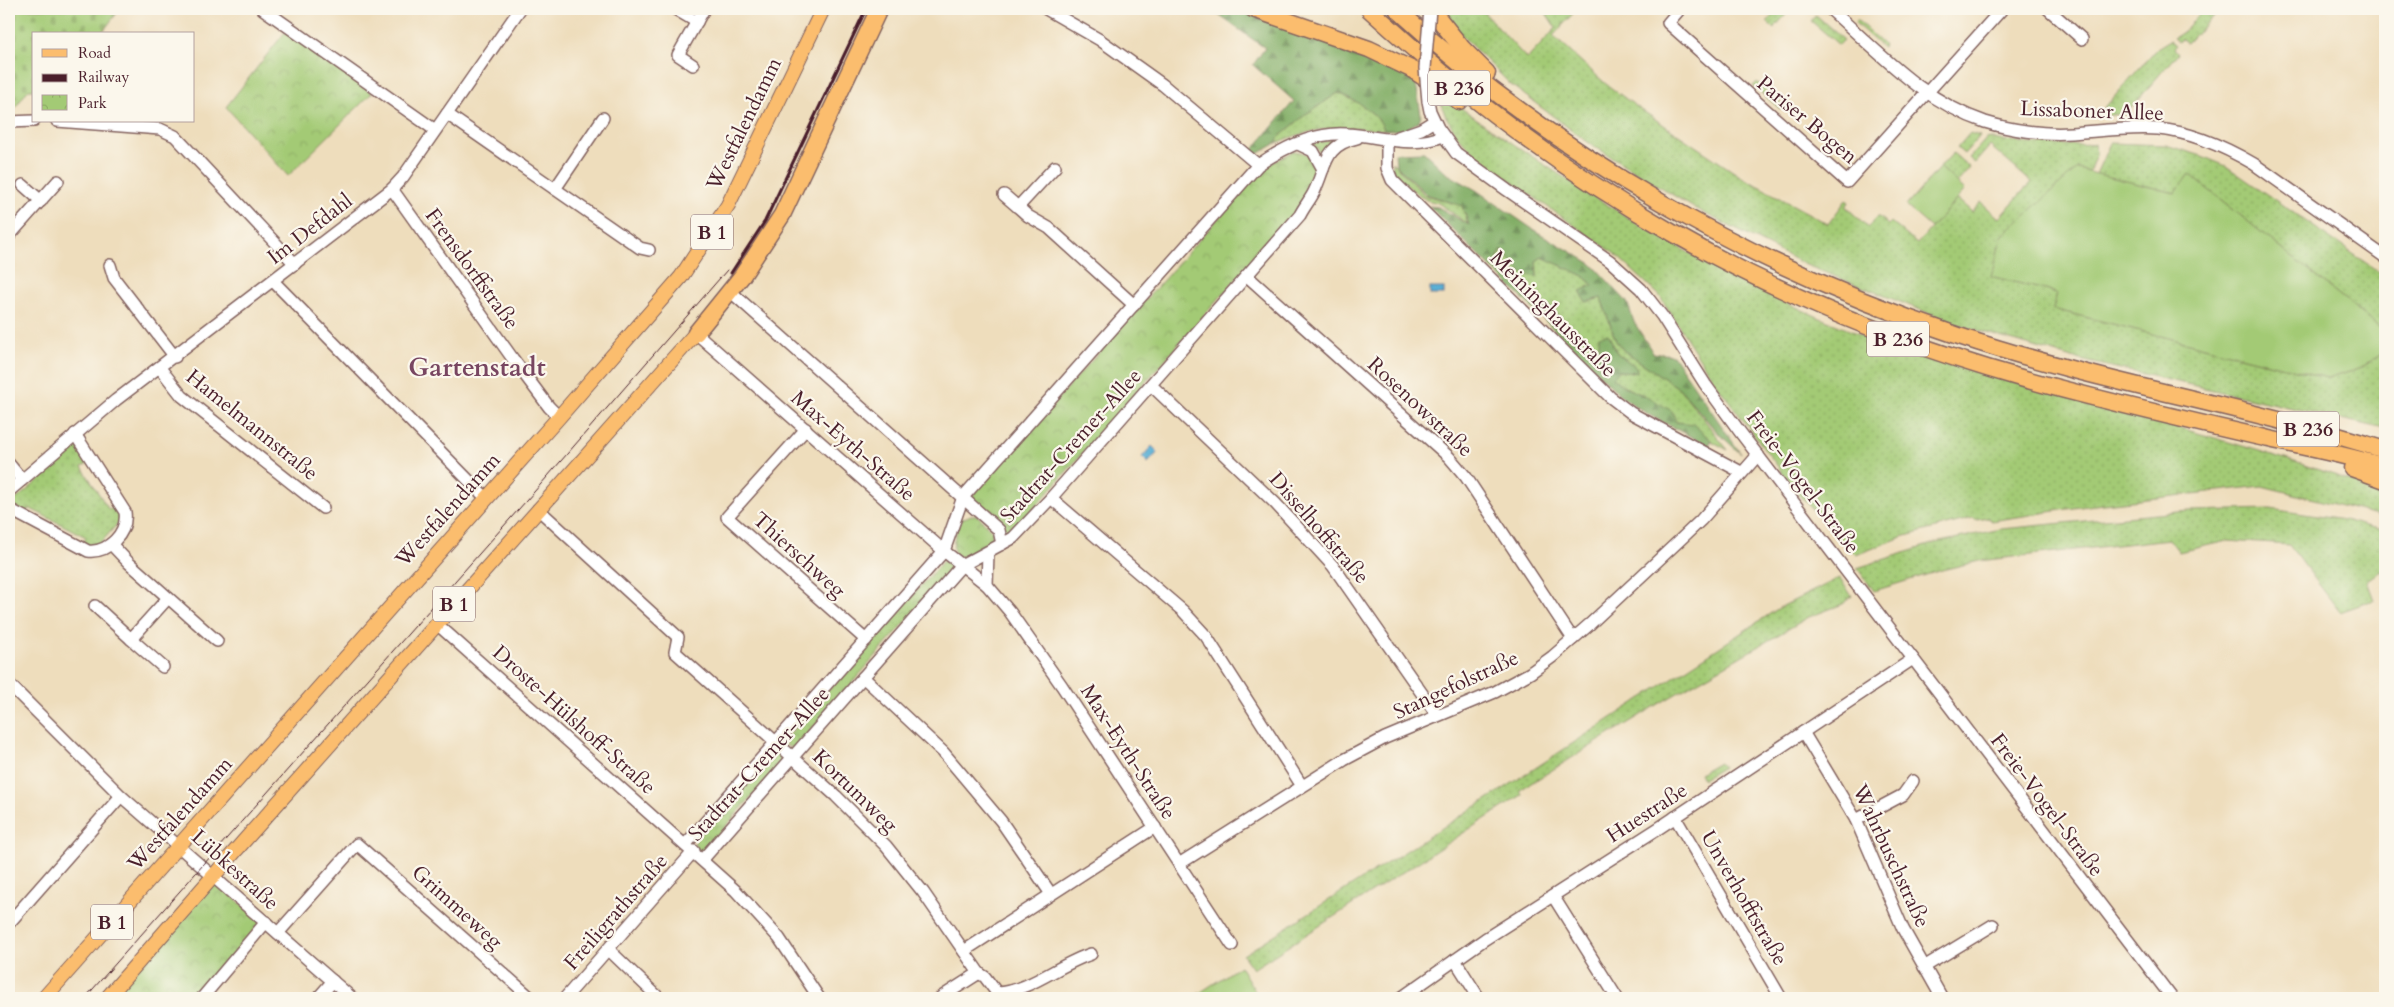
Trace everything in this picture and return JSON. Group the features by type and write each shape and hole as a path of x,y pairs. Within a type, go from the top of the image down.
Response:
{"highway":[{"name":"B 1","path":"696,333 730,291 782,215 879,9"},
{"path":"1253,9 1345,39 1394,60 1440,87 1527,150 1555,160"},
{"name":"B 236","path":"1369,9 1454,84 1555,160 1627,208 1717,258 1811,304 1879,331 2020,378 2272,440 2315,448 2385,467"},
{"name":"B 236","path":"1397,9 1455,60 1505,99 1660,201 1730,240 1863,301 1961,337 2019,354 2231,406 2385,450"},
{"path":"1430,9 1471,58 1537,114 1558,135"},
{"path":"2231,406 2284,414 2385,438"},
{"path":"2272,440 2385,480"}],"main road":[{"name":"Westfalendamm","path":"44,998 487,499 681,277 708,239 752,158 823,9"},
{"name":"B 1","path":"107,998 538,509 696,333"}],"street":[{"path":"263,9 435,130"},
{"path":"675,9 696,22"},
{"path":"693,65 678,55 704,9"},
{"path":"1046,9 1100,40 1163,85 1258,165"},
{"name":"Freie-Vogel-Straße","path":"1430,9 1425,68 1428,101 1434,121 1443,136 1456,153 1610,261 1641,289 1662,316 1705,384 1758,455 2172,998"},
{"name":"Pariser Bogen","path":"1680,9 1668,23 1847,182 1927,94"},
{"name":"Lissaboner Allee","path":"1830,9 1912,83 1948,108 1986,122 2037,132 2069,133 2121,128 2158,129 2194,137 2214,144 2254,164 2385,257"},
{"path":"1927,94 2002,9"},
{"path":"2048,9 2082,39"},
{"name":"Im Defdahl","path":"9,491 75,434 392,189 403,177 514,11"},
{"path":"446,114 640,248 649,250"},
{"path":"555,189 603,118"},
{"path":"10,121 32,121"},
{"name":"Stadtrat-Cremer-Allee","path":"1390,139 1421,129 1434,121"},
{"path":"70,122 160,129 175,136 295,264"},
{"name":"Stadtrat-Cremer-Allee","path":"694,851 776,742 944,551 963,497 1258,165 1278,152 1320,136 1340,133 1390,139 1405,143 1434,140 1443,136"},
{"name":"Stadtrat-Cremer-Allee","path":"694,851 792,758 962,566 1013,538 1051,498 1300,215 1314,191 1328,156 1334,147 1343,141 1362,136"},
{"name":"Meininghausstraße","path":"1390,139 1387,168 1392,180 1610,397 1631,413 1741,472"},
{"path":"1298,144 1313,151 1323,169"},
{"path":"1018,207 1055,167"},
{"path":"9,236 58,182"},
{"path":"23,185 41,201"},
{"name":"Frensdorffstraße","path":"392,189 513,359 559,417"},
{"path":"1004,195 1028,216 1049,228 1134,304"},
{"path":"110,265 114,278 175,356"},
{"name":"Rosenowstraße","path":"1247,276 1450,457 1470,482 1573,639"},
{"path":"273,281 487,499"},
{"name":"Max-Eyth-Straße","path":"730,291 999,530 1002,544"},
{"name":"Max-Eyth-Straße","path":"696,333 944,551 987,585 1031,641 1232,945"},
{"name":"Hamelmannstraße","path":"160,368 182,396 323,508"},
{"name":"Disselhoffstraße","path":"1151,386 1275,503 1320,551 1350,588 1437,716"},
{"name":"Thierschweg","path":"806,429 727,517 866,640"},
{"path":"9,509 88,551 96,552 111,544 124,527 125,512 75,434"},
{"name":"Stangefolstraße","path":"1179,864 1302,786 1376,743 1495,692 1530,673 1573,639 1701,520 1741,472 1758,455"},
{"path":"9,464 22,480"},
{"path":"1051,498 1182,611 1206,636 1302,786"},
{"name":"Kortumweg","path":"538,509 678,637 675,652 836,796 886,846 923,892 979,973 985,977 997,993 1012,992 1072,960 1090,954"},
{"path":"111,544 129,563 216,642"},
{"path":"987,585 988,552"},
{"path":"131,639 168,598"},
{"path":"95,606 163,668"},
{"name":"Droste-Hülshoff-Straße","path":"437,624 694,851 764,920 819,998"},
{"name":"Huestraße","path":"1401,998 1455,960 1913,659"},
{"path":"863,677 943,752 1001,821 1051,894"},
{"name":"Lübkestraße","path":"9,684 121,796 352,998"},
{"name":"Wahrbuschstraße","path":"1803,732 1856,820 1903,930 1942,998"},
{"path":"1856,820 1904,795 1913,781"},
{"path":"9,923 13,909 121,796"},
{"name":"Unverhofftstraße","path":"1675,817 1781,998"},
{"path":"964,951 1155,827"},
{"name":"Grimmeweg","path":"278,933 357,844 532,998"},
{"name":"Freiligrathstraße","path":"565,998 694,851"},
{"path":"1553,896 1617,998"},
{"path":"202,998 266,922"},
{"path":"1924,967 1993,925"},
{"path":"609,950 659,998"},
{"path":"1455,960 1479,998"},
{"path":"940,998 979,973"},
{"path":"318,998 333,982"}],"green space":[{"path":"9,9 120,9 103,32 32,32 32,90 28,90 15,108 9,108"},
{"path":"1210,9 1239,9 1311,34 1415,77 1421,115 1419,121 1405,130 1384,130 1372,113 1358,103 1338,93 1306,114 1278,138 1277,143 1256,155 1252,151 1294,101 1253,65 1265,48"},
{"path":"1442,9 1481,9 1527,59 1556,28 1543,9 1577,9 1553,36 1606,84 1637,107 1740,176 1828,224 1846,200 1849,202 1846,207 1868,227 1878,216 1888,225 1891,222 1917,244 1957,199 1972,212 1981,202 1999,218 2031,182 1990,146 1975,163 1969,158 1987,138 2041,144 2095,144 2096,154 2089,172 2077,169 1991,276 2057,293 2053,309 2328,378 2364,366 2385,351 2385,429 2072,358 1959,325 1806,265 1694,208 1589,143 1511,85 1465,39 1442,12"},
{"path":"1773,9 1791,9 1774,28 1767,22 1773,15 1770,12"},
{"path":"2204,9 2220,9 2187,43 2182,39 2179,42 2174,38 2183,32"},
{"path":"1816,15 1844,40 1839,45 1811,21"},
{"path":"1857,20 1884,45 1883,48 1855,23"},
{"path":"1848,31 1888,74 1847,34"},
{"path":"285,32 372,93 288,176 226,107"},
{"path":"2170,40 2176,45 2174,48 2178,53 2126,114 2100,116 2100,113 2157,48"},
{"path":"1757,82 1784,106 1780,109 1753,86"},
{"path":"1437,91 1542,163 1650,231 1762,291 1820,318 1880,342 1936,360 2209,436 2342,477 2385,493 2385,517 2262,486 2087,506 1992,521 1988,518 1977,520 1973,518 1902,537 1856,555 1799,495 1714,381 1659,295 1615,254 1502,175 1468,147 1457,135 1445,115"},
{"path":"1338,93 1358,103 1372,113 1384,130 1342,128 1317,130 1277,143 1278,138 1306,114"},
{"path":"1970,133 1980,136 1964,154 1957,148"},
{"path":"1339,138 1330,146 1324,156 1312,144"},
{"path":"2110,143 2166,145 2202,156 2226,166 2385,276 2385,332 2189,174 2175,193 2096,174"},
{"path":"1293,151 1305,154 1312,159 1315,166 1308,193 1297,210 1015,530 1006,529 975,501 973,496 975,492 1262,169"},
{"path":"1424,152 1446,173 1476,190 1534,230 1592,264 1627,302 1634,322 1653,353 1673,355 1741,454 1716,431 1680,389 1624,351 1616,341 1601,298 1586,302 1580,291 1593,285 1582,275 1542,257 1536,261 1537,277 1522,273 1502,250 1497,258 1510,266 1523,284 1565,321 1592,354 1599,349 1599,336 1608,334 1617,353 1636,367 1637,372 1619,371 1613,378 1626,388 1648,397 1672,411 1676,422 1693,424 1711,440 1709,446 1651,416 1623,398 1429,206 1438,207 1469,225 1462,206 1426,194 1396,165 1395,153"},
{"path":"1953,153 1970,168 1957,183 1940,167"},
{"path":"1392,162 1425,195 1462,206 1468,224 1438,203 1426,200 1397,178 1393,172"},
{"path":"1940,167 1965,190 1931,228 1906,206"},
{"path":"2077,169 2175,193 2189,174 2385,332 2385,351 2364,366 2328,378 2053,309 2057,293 1991,276 2002,236"},
{"path":"1503,250 1522,273 1537,276 1536,261 1542,257 1582,275 1593,285 1588,287 1586,302 1601,298 1616,341 1624,351 1680,389 1728,450 1706,438 1693,424 1676,422 1648,397 1626,388 1612,378 1619,371 1637,372 1635,367 1617,353 1608,334 1599,349 1592,354 1565,321 1523,284 1510,266 1497,258"},
{"path":"78,447 89,463 82,467 109,510 116,506 120,511 119,522 97,547 83,544 86,537 29,508 25,515 13,504 14,501"},
{"path":"2271,509 2344,520 2385,531 2385,568 2367,581 2374,600 2340,612 2289,545 2227,541 2179,552 2169,539 1979,561 1942,570 1874,591 1857,568 1935,543 2001,529 2188,511"},
{"path":"971,515 978,516 993,532 992,543 973,555 960,557 955,554 955,536 962,519"},
{"path":"943,561 949,561 952,569 795,748 786,746 786,738"},
{"path":"1839,578 1852,596 1843,604 1809,617 1662,702 1520,790 1522,795 1253,969 1243,955 1514,782 1779,608"},
{"path":"778,751 783,755 784,760 703,852 694,848 695,841 773,753"},
{"path":"1719,762 1723,767 1703,779 1700,773"},
{"path":"215,881 263,923 198,998 110,998"},
{"path":"1240,966 1259,998 1192,998"}],"water":[{"path":"1430,288 1444,288 1444,295 1430,295"},
{"path":"1152,446 1158,452 1148,463 1142,457"}],"tram line":[{"path":"85,998 534,492 727,270"}],"railway":[{"path":"731,273 765,221 866,9"}],"district":[{"name":"Gartenstadt","path":"477,367"}]}
